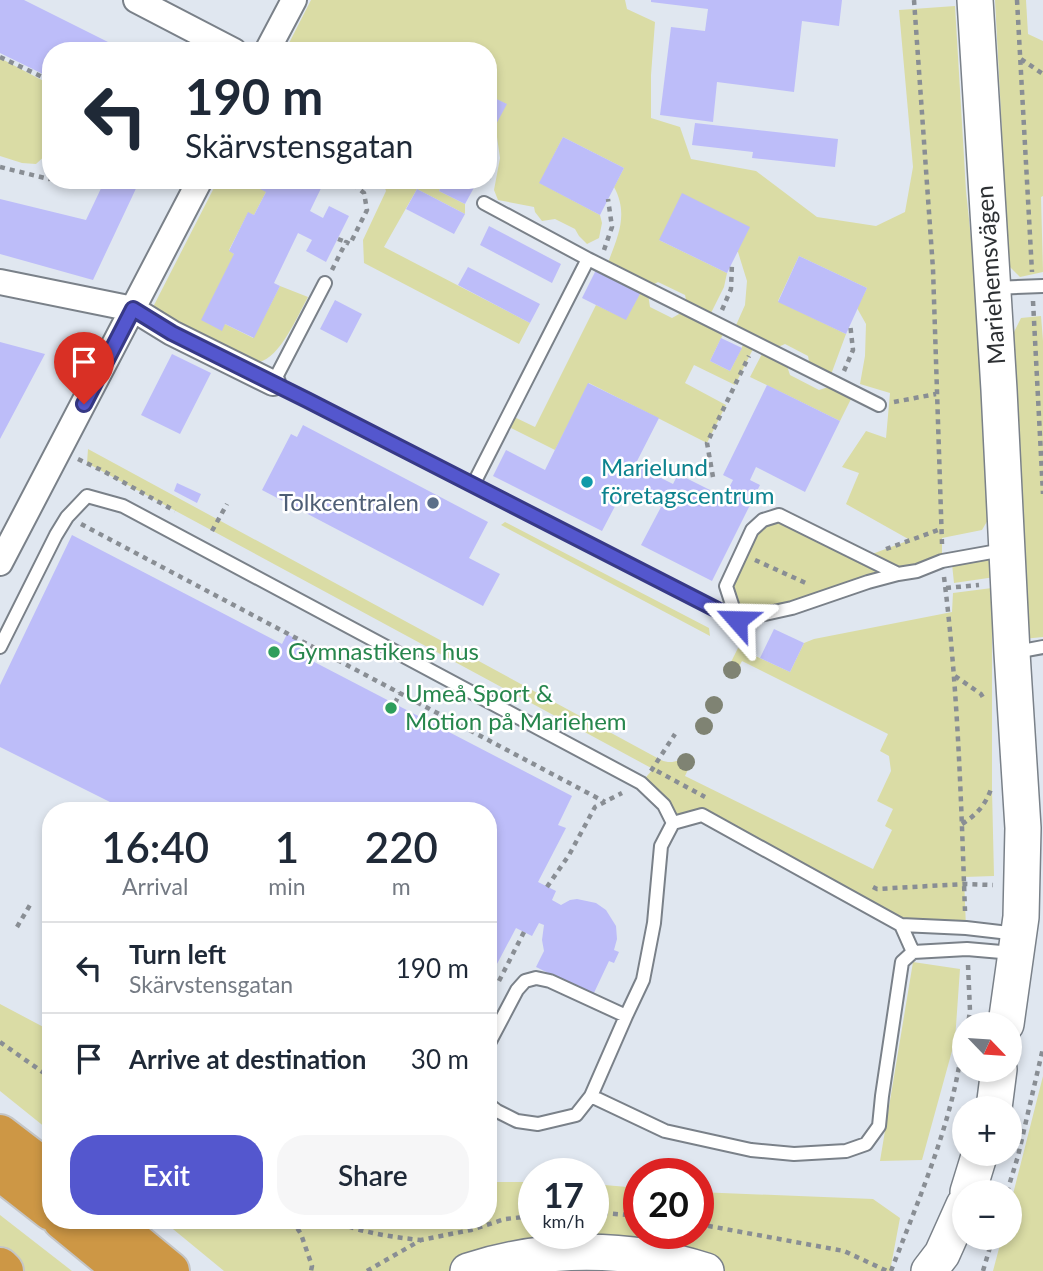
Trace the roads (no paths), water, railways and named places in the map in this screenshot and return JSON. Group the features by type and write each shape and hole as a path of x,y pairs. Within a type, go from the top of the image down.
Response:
{"highway":[{"path":"0,1134 42,1166"},
{"path":"0,1171 42,1204"},
{"path":"73,1229 124,1271"},
{"path":"119,1229 170,1271"},
{"path":"0,1267 4,1271"}],"street":[{"path":"136,0 217,42"},
{"path":"272,42 293,0"},
{"name":"Mariehemsvägen","path":"975,0 1007,549 1027,650 1021,917 1008,1012"},
{"path":"0,563 195,189"},
{"path":"0,282 133,309 172,333 273,383"},
{"path":"937,1265 952,1232"},
{"path":"468,1271 528,1256 597,1252 658,1258 706,1271"}],"lane":[{"path":"484,203 879,405"},
{"path":"472,485 593,261"},
{"path":"325,283 273,383 737,620 792,608 942,561 1007,549"},
{"path":"991,288 1038,286"},
{"path":"0,647 56,535 67,517 87,496 123,506 641,783 664,805 673,823"},
{"path":"737,620 726,586 752,530 763,520 779,515 898,574"},
{"path":"497,1111 517,1121 538,1124 576,1115 591,1096 643,981 654,923 661,846 673,823 702,815 901,925 966,928 1018,943"},
{"path":"901,925 913,952"},
{"path":"591,1096 666,1131 751,1150 794,1154 846,1151 866,1144 880,1126 902,962 913,952 1018,943"},
{"path":"497,1028 517,990 525,981 536,978 550,981 626,1016"}],"place":[{"name":"Marielund företagscentrum","path":"587,482"},
{"name":"Tolkcentralen","path":"433,503"},
{"name":"Gymnastikens hus","path":"274,652"},
{"name":"Umeå Sport & Motion på Mariehem","path":"391,708"}]}
